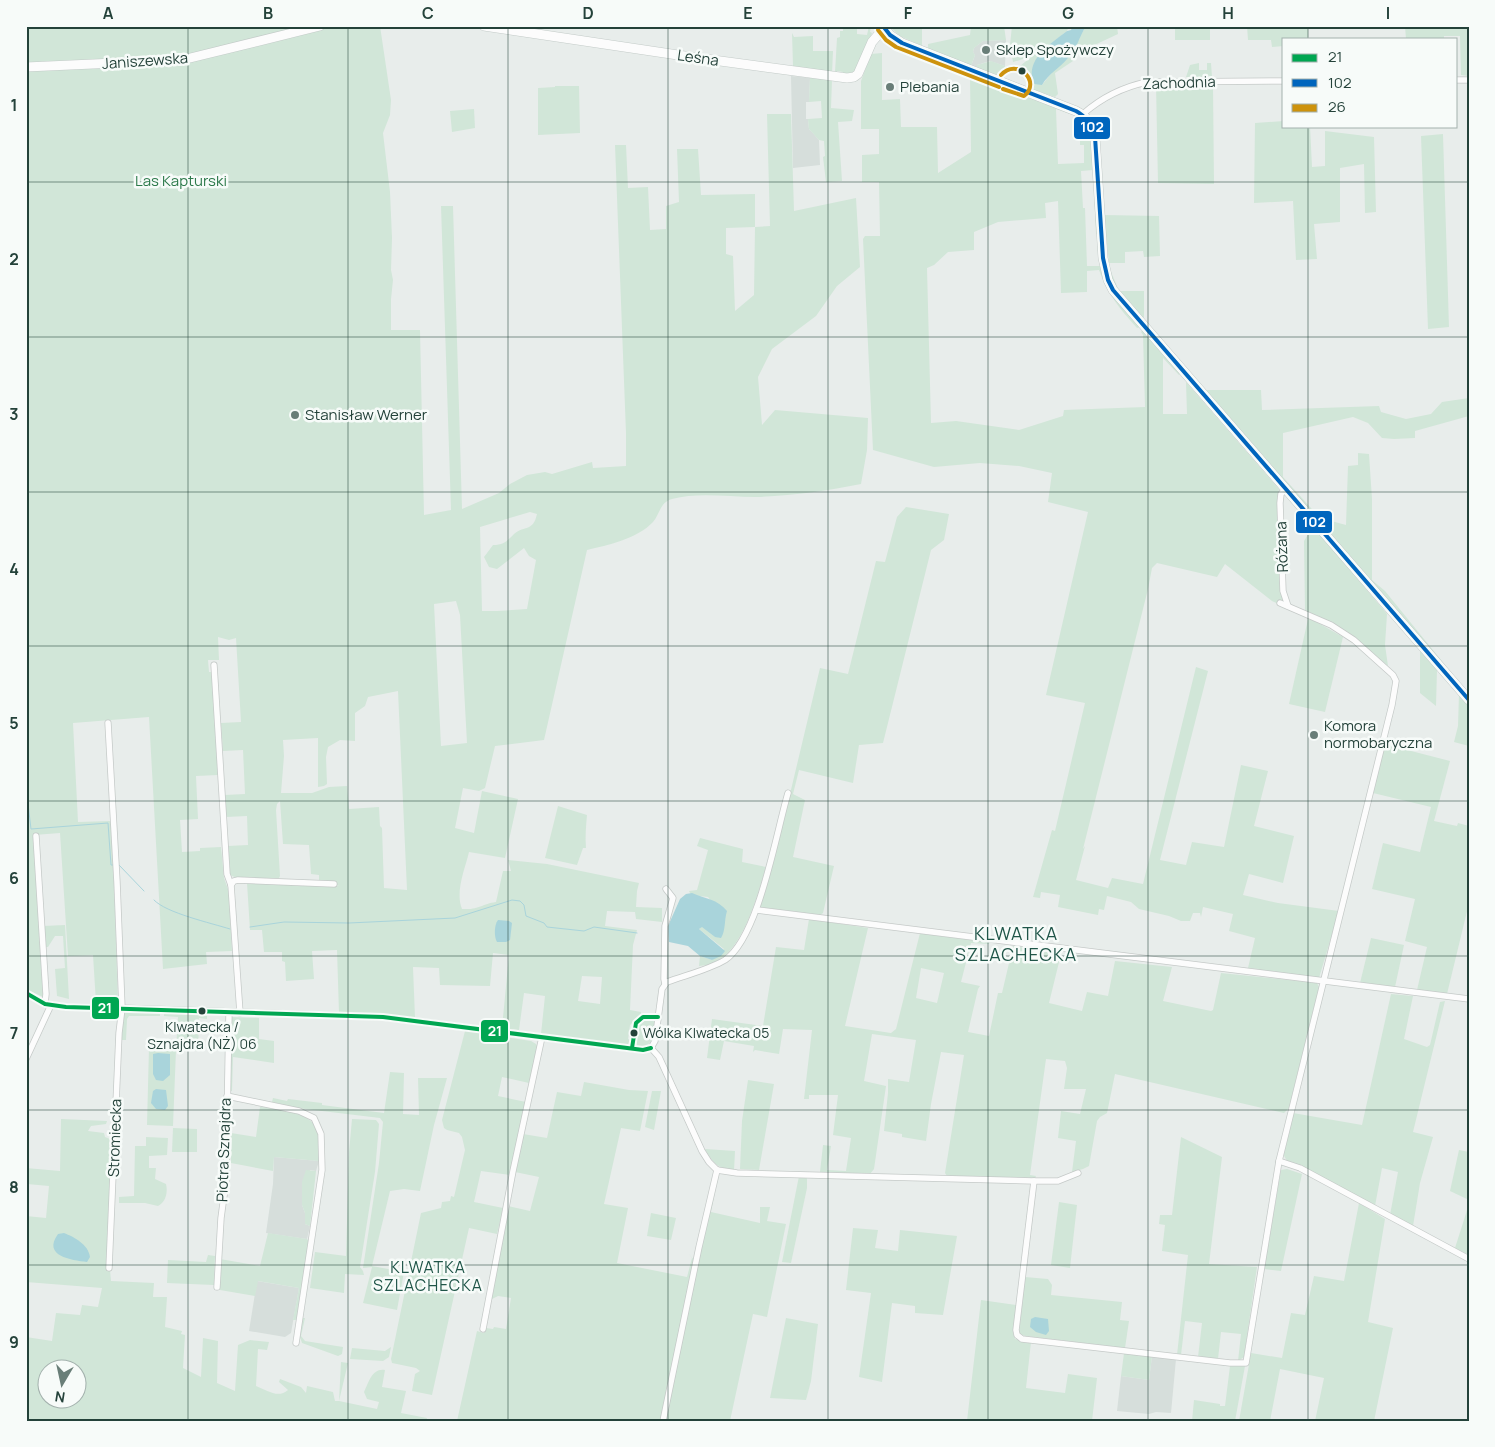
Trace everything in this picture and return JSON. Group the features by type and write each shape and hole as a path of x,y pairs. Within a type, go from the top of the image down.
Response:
{"street":[{"name":"Janiszewska","path":"26,67 182,60 320,26"},
{"name":"Leśna","path":"484,26 847,78 858,74 872,42 883,27"},
{"path":"883,27 890,35 902,43 1082,114 1092,126 1095,137 1103,258 1108,280 1113,290 1469,700"},
{"name":"Zachodnia","path":"1082,114 1117,92 1133,85 1147,82 1282,81"},
{"name":"Różana","path":"1285,488 1281,494 1280,503 1283,592 1288,606"},
{"path":"1034,1181 1016,1330 1022,1339 1230,1363 1246,1363 1279,1161 1396,681 1393,675 1341,631 1320,619 1280,603"},
{"path":"214,665 227,874 231,885 240,1013"},
{"name":"Stromiecka","path":"108,723 122,1008 119,1033 109,1268"},
{"path":"26,993 48,1004 66,1007 383,1017 643,1050 651,1048 655,1041 662,989 665,984 717,964 731,955 742,941 757,910 788,793"},
{"path":"26,1059 48,1004 36,836"},
{"path":"231,885 234,881 238,880 334,884"},
{"path":"665,984 665,926 673,898 666,889"},
{"path":"757,910 1469,999"},
{"name":"Piotra Sznajdra","path":"217,1287 221,1218 226,1181 229,1012"},
{"path":"484,1329 511,1180 542,1037"},
{"path":"651,1048 659,1058 702,1150 709,1162 718,1170 737,1173 1034,1181 1058,1181 1078,1173"},
{"path":"227,1096 299,1111 314,1118 321,1134 322,1170 296,1343"},
{"path":"1279,1161 1300,1168 1469,1259"},
{"path":"663,1421 698,1250 718,1170"}],"shaded area":[{"path":"1006,40 1005,66 990,61 977,65 977,68 971,66 975,55 973,52 974,48 983,41"},
{"path":"791,76 810,78 809,102 806,102 806,119 808,119 809,129 819,140 820,165 793,168"},
{"path":"274,1157 319,1161 316,1171 310,1170 302,1205 305,1213 305,1224 310,1226 307,1239 266,1233 273,1184"},
{"path":"257,1281 299,1288 291,1333 285,1337 249,1331"},
{"path":"1152,1356 1176,1359 1171,1413 1156,1412 1149,1414 1117,1411 1121,1376 1149,1380"}],"green space":[{"name":"Las Kapturski","path":"26,26 380,26 391,100 390,115 383,133 390,192 392,238 391,330 420,330 424,515 451,510 441,206 453,206 462,509 499,493 510,484 527,475 545,472 552,474 592,462 593,468 626,466 615,145 626,145 628,188 648,187 650,230 666,229 666,206 679,202 677,149 698,149 701,195 755,194 755,227 770,226 767,114 791,114 794,211 856,198 860,267 837,286 816,316 772,349 758,377 762,425 775,410 868,418 867,450 861,484 782,496 703,495 672,499 663,505 653,522 639,533 587,550 544,740 495,746 485,788 479,791 463,788 455,828 474,833 482,791 518,799 505,858 469,852 460,888 462,909 473,909 496,902 503,871 511,871 508,860 547,864 639,883 636,907 662,908 662,922 636,919 635,912 607,911 605,926 637,930 633,945 630,1010 641,1012 641,1014 630,1025 628,1045 541,1034 545,996 524,993 519,1030 502,1028 509,955 493,953 490,986 440,985 439,968 413,967 415,1018 339,1013 337,950 312,951 314,979 286,981 285,962 282,961 282,952 264,952 262,930 250,930 247,883 339,886 319,880 319,875 311,874 309,845 283,844 280,801 277,804 276,810 279,878 237,878 230,875 228,846 248,845 247,816 226,817 225,795 245,794 243,750 223,751 221,723 241,722 236,638 229,640 218,637 219,660 208,660 209,672 212,672 218,775 196,776 198,819 180,820 182,852 200,851 200,848 221,847 224,878 229,892 232,951 206,952 207,964 163,969 149,717 73,723 78,822 111,821 118,1004 96,1003 93,955 68,956 60,833 34,835 43,997 26,989","holes":["755,227 754,295 735,311 733,256 726,254 726,228","530,512 537,514 531,526 518,531 507,541 493,545 484,557 489,567 497,569 524,548 529,556 536,560 527,609 482,611 480,527","456,601 460,615 467,743 441,746 434,604","398,691 407,890 384,888 382,828 380,826 379,807 349,809 347,786 329,787 312,793 281,793 284,756 283,740 318,738 318,787 324,786 327,784 326,757 328,747 340,740 355,741 355,713 365,706 368,697","582,976 602,977 600,1004 578,1001"]},
{"path":"843,26 857,26 857,34 867,35 869,26 871,26 870,32 872,33 861,63 853,74 843,75 843,72 837,71 837,74 835,72 837,38 840,37 840,31 843,31"},
{"path":"889,26 922,26 922,46 900,36"},
{"path":"971,26 1004,26 1006,40 983,41 974,48 973,52 975,55 971,66 928,49 928,44 970,35"},
{"path":"1012,26 1069,26 1067,31 1044,49 1042,85 1053,71 1067,59 1086,26 1117,26 1118,34 1086,49 1085,45 1081,46 1073,61 1055,73 1058,94 1055,97 1029,88 1027,76 1022,71 1015,70 1030,58 1029,56 1013,62 1010,45"},
{"path":"1175,26 1210,26 1210,40 1175,40"},
{"path":"1247,26 1308,26 1308,38 1282,38 1282,46 1272,47 1271,40 1248,40"},
{"path":"1405,26 1469,26 1469,76 1461,75 1460,36 1406,38"},
{"path":"792,33 794,37 813,36 813,51 833,51 832,74 794,68"},
{"path":"882,53 882,100 900,99 901,127 937,127 938,173 971,152 970,76 935,62 936,59 1070,111 1070,114 1056,109 1058,164 1084,163 1084,145 1080,145 1080,128 1076,128 1074,118 1076,115 1090,127 1098,234 1096,234 1093,170 1081,171 1083,208 1085,208 1087,266 1100,266 1097,244 1099,244 1101,266 1140,327 1137,328 1115,301 1106,287 1099,270 1087,271 1087,292 1061,293 1058,201 1045,203 1046,218 998,222 974,232 974,250 948,252 934,265 927,268 931,423 956,421 1019,430 1063,416 1064,410 1145,407 1143,335 1141,332 1143,330 1181,373 1179,375 1163,358 1163,414 1187,414 1186,382 1279,489 1277,500 1280,589 1283,600 1289,609 1272,601 1225,564 1217,577 1157,563 1152,568 1076,880 1108,888 1112,878 1143,884 1196,667 1208,671 1160,860 1186,865 1192,842 1224,847 1241,765 1268,771 1254,826 1294,836 1283,883 1249,874 1243,895 1278,903 1339,911 1319,978 1259,972 1259,969 1248,968 1255,938 1229,931 1233,914 1203,907 1201,917 1200,913 1193,913 1190,921 1181,921 1169,916 1139,909 1131,902 1107,896 1104,910 1099,909 1098,915 1058,907 1060,895 1041,892 1040,898 1033,897 1052,830 1055,831 1085,703 1046,695 1088,512 1048,502 1052,473 1019,466 980,463 934,467 873,450 863,239 865,236 880,236 879,182 862,182 862,155 879,154 879,129 861,129 861,81 871,54"},
{"path":"991,61 1005,66 1004,73 999,76 977,68 977,65"},
{"path":"1199,63 1199,70 1207,70 1207,63 1211,63 1212,77 1186,77 1190,65"},
{"path":"810,77 832,80 831,108 854,110 852,121 838,122 842,181 826,182 823,157 825,156 824,141 819,140 809,129 808,119 822,118 821,101 809,102"},
{"path":"1156,85 1213,85 1214,184 1158,183"},
{"path":"579,86 580,133 538,135 538,88"},
{"path":"474,109 475,128 452,132 450,111"},
{"path":"1282,121 1282,128 1310,128 1312,167 1325,166 1325,131 1374,137 1376,212 1365,213 1364,164 1340,168 1340,222 1314,224 1317,259 1296,260 1293,201 1254,203 1255,123"},
{"path":"1443,134 1449,327 1428,329 1421,136"},
{"path":"1104,215 1159,216 1160,256 1144,257 1143,251 1125,252 1125,263 1109,263"},
{"path":"1109,267 1119,291 1144,291 1144,317 1141,319 1113,284"},
{"path":"1183,365 1206,390 1261,390 1262,410 1379,406 1381,412 1406,419 1431,414 1442,402 1469,398 1469,416 1415,431 1415,438 1382,438 1368,423 1353,417 1283,433 1283,477 1320,518 1346,525 1348,466 1358,465 1358,453 1369,454 1372,499 1372,580 1385,591 1467,692"},
{"path":"906,507 949,514 944,540 931,550 883,743 859,745 853,783 799,770 793,794 805,800 793,857 834,866 823,913 820,915 759,907 790,794 820,668 848,674 876,561 885,562 897,517"},
{"path":"1313,526 1387,614 1385,645 1388,666 1359,642 1338,628 1305,611 1304,541"},
{"path":"1308,619 1343,637 1325,712 1289,704"},
{"path":"1420,650 1437,670 1436,706 1420,693"},
{"path":"1459,694 1469,705 1469,746 1454,742 1458,726"},
{"path":"1384,744 1450,761 1434,821 1457,826 1458,823 1469,826 1469,903 1447,994 1417,990 1427,947 1405,941 1415,899 1372,889 1383,843 1420,852 1431,807 1373,793"},
{"path":"558,806 587,815 586,848 583,848 577,865 545,858"},
{"path":"700,838 743,849 742,862 766,867 748,921 734,946 714,963 699,966 700,956 712,960 724,949 699,929 702,926 715,937 724,925 724,919 708,897 691,895 689,891 697,890 708,850 697,846"},
{"path":"809,919 868,928 845,1026 891,1033 896,1029 920,933 990,942 989,944 971,943 961,982 980,986 968,1032 989,1036 998,993 1002,993 1013,946 1061,954 1049,1003 1082,1011 1087,992 1108,996 1115,961 1172,967 1163,1001 1211,1011 1213,1010 1221,973 1317,983 1319,987 1289,1108 1284,1113 1115,1074 1107,1113 1097,1121 1089,1166 1072,1172 1076,1141 1058,1138 1061,1111 1080,1114 1086,1089 1064,1089 1067,1068 1065,1061 1046,1059 1030,1175 1036,1176 1035,1178 947,1176 945,1173 964,1055 941,1052 926,1141 902,1137 902,1134 884,1131 888,1079 909,1082 916,1040 872,1034 864,1081 886,1086 874,1169 870,1174 820,1172 823,1145 831,1146 827,1170 846,1171 851,1138 833,1135 838,1095 809,1095 809,1099 804,1099 812,1030 783,1029 779,1054 755,1050 753,1052 754,1046 724,1041 720,1060 707,1058 712,1019 763,1026 776,947 804,950","holes":["921,968 944,973 937,1003 916,998"]},
{"path":"65,925 69,999 57,996 55,969 65,968 63,936 55,936 48,947 45,947 43,926"},
{"path":"1371,938 1404,945 1395,987 1360,983"},
{"path":"1391,994 1413,996 1404,1039 1427,1047 1430,1045 1440,1002 1445,1001 1413,1132 1433,1137 1420,1183 1413,1226 1390,1215 1398,1172 1382,1168 1375,1206 1287,1161 1283,1154 1293,1113 1362,1125"},
{"path":"123,1012 160,1012 160,1016 129,1016 127,1019 126,1040 120,1040"},
{"path":"164,1012 200,1013 200,1015 207,1016 207,1019 199,1018 198,1051 176,1050 173,1126 147,1125 149,1047 176,1049 178,1017 164,1016"},
{"path":"231,1017 259,1018 259,1039 274,1041 274,1063 233,1057 232,1091 229,1091"},
{"path":"645,1018 652,1019 655,1023 652,1040 646,1047 637,1047 635,1039 637,1027"},
{"path":"465,1031 531,1041 538,1048 529,1083 502,1077 498,1096 526,1102 510,1175 481,1171 474,1202 503,1208 497,1234 469,1228 432,1395 412,1391 415,1374 420,1371 416,1368 392,1363 391,1359 421,1213 441,1208 442,1202 450,1201 451,1196 454,1197 465,1150 459,1133 444,1128 442,1120"},
{"path":"390,1072 404,1073 403,1114 419,1115 418,1078 447,1078 434,1125 420,1191 404,1189 390,1191 372,1266 404,1272 397,1310 363,1303 372,1267 363,1268 379,1163 383,1122 380,1118 297,1108 272,1102 273,1098 287,1101 288,1099 384,1113"},
{"path":"748,1080 774,1084 759,1170 740,1169 742,1121"},
{"path":"584,1082 629,1090 648,1091 640,1131 621,1128 604,1204 628,1208 617,1263 687,1277 692,1258 689,1254 694,1260 660,1421 457,1421 477,1331 484,1333 486,1328 493,1329 494,1327 506,1329 511,1298 498,1296 492,1299 491,1294 508,1206 530,1211 539,1177 515,1172 523,1134 547,1138 557,1092 581,1096"},
{"path":"652,1091 661,1091 654,1130 645,1127"},
{"path":"260,1107 303,1116 316,1126 320,1143 319,1161 274,1157 273,1171 231,1163 231,1133 256,1137"},
{"path":"61,1119 107,1121 106,1124 91,1126 88,1131 104,1133 105,1137 113,1143 106,1269 110,1270 111,1281 154,1283 153,1297 167,1297 165,1327 182,1331 181,1334 185,1335 183,1368 201,1377 203,1338 218,1341 217,1383 235,1391 238,1345 250,1340 269,1342 267,1350 258,1349 256,1386 276,1394 284,1393 288,1390 279,1382 280,1379 301,1387 306,1393 307,1386 333,1392 335,1401 377,1409 379,1402 367,1399 364,1392 374,1373 385,1370 382,1387 406,1391 401,1413 427,1418 426,1421 26,1421 26,1337 52,1341 56,1313 80,1315 82,1305 98,1307 102,1288 26,1282 26,1216 46,1218 49,1186 27,1184 26,1191 26,1168 60,1171"},
{"path":"352,1119 376,1120 379,1124 375,1172 360,1267 364,1275 345,1274 344,1293 310,1288 315,1252 346,1256 349,1152"},
{"path":"173,1128 197,1129 197,1152 172,1152"},
{"path":"146,1137 168,1138 167,1155 149,1156 149,1168 156,1168 155,1179 166,1184 165,1199 158,1206 145,1203 119,1203 119,1197 134,1196 135,1146 146,1146"},
{"path":"1181,1137 1222,1157 1209,1264 1257,1267 1244,1357 1238,1361 1241,1334 1221,1332 1218,1359 1198,1357 1202,1323 1185,1321 1181,1355 1177,1355 1188,1255 1162,1251 1165,1225 1159,1224 1160,1215 1172,1215"},
{"path":"705,1149 735,1151 734,1171 716,1164"},
{"path":"1459,1150 1469,1152 1469,1200 1450,1191"},
{"path":"1287,1169 1302,1174 1281,1271 1264,1269 1281,1170"},
{"path":"306,1170 316,1171 310,1226 305,1224 305,1213 302,1205 302,1182"},
{"path":"799,1176 806,1176 807,1188 791,1263 782,1262"},
{"path":"715,1192 711,1212 760,1223 760,1207 770,1207 767,1221 786,1224 767,1317 753,1314 730,1421 665,1421 710,1208"},
{"path":"1059,1202 1077,1205 1070,1268 1051,1265"},
{"path":"1359,1203 1385,1219 1368,1322 1393,1328 1374,1421 1315,1421 1324,1378 1280,1369 1270,1421 1239,1421 1251,1353 1282,1358 1291,1313 1305,1315 1314,1276 1344,1281"},
{"path":"1469,1204 1469,1255 1455,1248"},
{"path":"651,1213 676,1218 671,1240 647,1236"},
{"path":"853,1228 878,1230 875,1248 898,1251 900,1230 957,1236 943,1315 915,1313 915,1306 892,1303 882,1382 859,1377 871,1293 846,1290"},
{"path":"268,1233 307,1239 309,1241 297,1320 293,1320 299,1288 258,1281 255,1296 220,1290 220,1259 260,1266"},
{"path":"208,1255 215,1256 214,1285 167,1283 168,1260 206,1262"},
{"path":"1025,1277 1048,1279 1052,1285 1051,1295 1122,1302 1120,1320 1129,1321 1125,1348 1019,1334"},
{"path":"981,1300 1016,1305 1013,1333 1015,1339 1031,1342 1026,1388 1065,1393 1068,1374 1097,1378 1092,1421 967,1421"},
{"path":"302,1318 305,1318 301,1336 305,1341 343,1347 342,1354 338,1356 302,1343 300,1337"},
{"path":"786,1318 818,1324 811,1381 806,1400 770,1398"},
{"path":"391,1347 389,1357 383,1361 350,1359 352,1348 385,1351"},
{"path":"1124,1353 1152,1356 1149,1380 1121,1376"},
{"path":"341,1362 348,1363 339,1401"},
{"path":"1230,1366 1245,1366 1235,1421 1192,1421 1194,1400 1225,1406"}],"water":[{"path":"1073,26 1086,26 1074,51 1042,85 1034,84 1033,67 1040,53 1067,31 1071,30"},
{"path":"692,893 715,902 727,911 724,932 721,938 715,937 702,927 699,929 725,951 721,956 712,960 700,956 688,946 669,942 668,926 680,899 686,894"},
{"path":"498,920 512,923 510,940 506,942 497,942 496,940 495,928"},
{"path":"153,1054 170,1054 170,1075 163,1081 156,1080 153,1074"},
{"path":"156,1089 166,1090 168,1106 165,1110 156,1109 151,1103 153,1091"},
{"path":"64,1233 84,1245 90,1257 87,1262 60,1256 56,1252 54,1241 58,1234"},
{"path":"1035,1317 1048,1319 1049,1331 1046,1335 1036,1332 1030,1327 1031,1319"}],"waterway":[{"path":"26,787 31,829 108,823 111,865 113,865"},
{"path":"119,865 144,891"},
{"path":"154,900 160,905 178,913 230,929"},
{"path":"250,927 284,922 349,923 455,918 512,900 520,901 524,905 526,916 544,923 547,927 584,931 594,927 637,933"}],"transit line":[{"name":"102","path":"883,26 890,35 902,43 1076,111 1086,119 1091,125 1095,137 1103,258 1108,280 1113,290 1469,700"},
{"name":"26","path":"878,30 886,40 896,47 999,87"},
{"name":"26","path":"1001,75 1007,70 1020,70 1029,78 1030,84 1029,90 1024,96 1003,89"},
{"name":"21","path":"26,993 45,1004 66,1007 383,1017 643,1050 651,1048"},
{"name":"21","path":"632,1048 636,1023 643,1017 658,1017"}],"place":[{"name":"Sklep Spożywczy","path":"986,50"},
{"name":"Plebania","path":"890,87"},
{"name":"Stanisław Werner","path":"295,415"},
{"name":"Komora normobaryczna","path":"1314,735"},
{"name":"Klwatecka / Sznajdra (NŻ) 06","path":"202,1011"},
{"name":"Wólka Klwatecka 05","path":"634,1033"}],"district":[{"name":"KLWATKA SZLACHECKA","path":"1016,944"},
{"name":"KLWATKA SZLACHECKA","path":"428,1276"}]}
